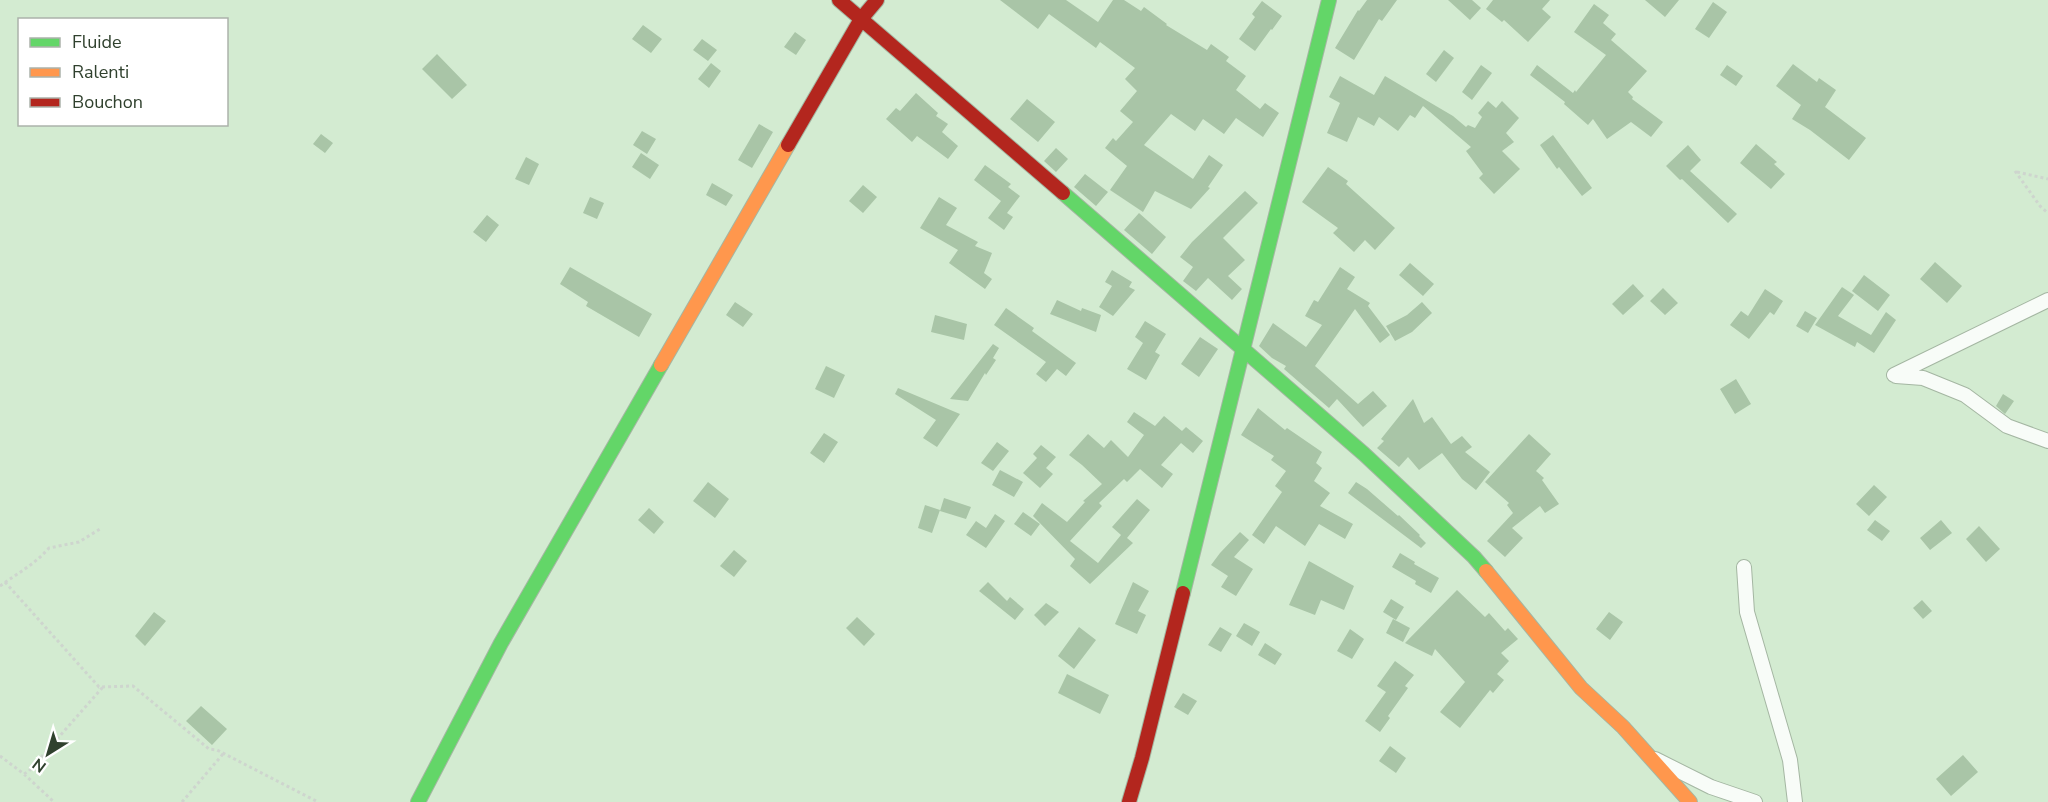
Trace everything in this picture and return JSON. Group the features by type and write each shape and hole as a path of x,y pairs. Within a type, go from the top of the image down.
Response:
{"street":[{"path":"839,0 1243,347 1364,454 1474,557 1581,688 1623,728 1690,802"},
{"path":"418,802 501,643 861,19 877,0"},
{"path":"1129,802 1145,747 1329,0"},
{"path":"2048,300 1894,375 1923,378 1965,395 2007,426 2048,441"},
{"path":"1744,567 1747,612 1790,760 1795,802"},
{"path":"1648,756 1711,787 1755,802"}],"path":[{"path":"2048,179 2015,171 2040,206 2048,213"},
{"path":"0,586 36,562 49,548 79,542 100,529"},
{"path":"5,582 99,687 133,686 208,748 318,802"},
{"path":"24,774 104,687"},
{"path":"182,802 223,754"},
{"path":"0,756 24,774 54,802"}],"building":[{"path":"1000,0 1066,0 1098,22 1113,0 1124,0 1141,11 1144,7 1166,25 1207,50 1211,44 1229,57 1226,61 1246,76 1236,90 1260,109 1265,103 1279,113 1263,137 1236,118 1224,134 1203,119 1195,131 1171,114 1144,145 1193,179 1209,155 1223,165 1208,187 1210,188 1191,209 1155,191 1143,212 1110,190 1127,166 1105,148 1113,138 1116,141 1133,122 1120,111 1137,91 1125,79 1135,68 1100,42 1096,48 1049,14 1038,29"},
{"path":"1367,0 1397,0 1382,21 1379,19 1354,60 1335,48 1358,10"},
{"path":"1448,0 1472,0 1481,8 1470,20"},
{"path":"1493,0 1550,0 1542,9 1551,17 1528,42 1504,20 1502,22 1486,9"},
{"path":"1645,0 1679,0 1665,17"},
{"path":"1262,1 1282,16 1255,51 1239,39 1255,17 1252,14"},
{"path":"1713,2 1727,12 1709,38 1695,29"},
{"path":"1594,4 1609,15 1603,23 1616,34 1611,40 1647,71 1628,92 1633,97 1632,99 1663,122 1651,137 1631,122 1607,139 1593,119 1588,125 1564,104 1565,102 1530,75 1537,65 1573,93 1575,90 1576,92 1606,55 1574,32"},
{"path":"643,25 662,39 651,53 632,39"},
{"path":"795,32 806,40 796,55 784,47"},
{"path":"702,39 717,50 708,61 693,50"},
{"path":"1444,50 1454,58 1436,82 1426,74"},
{"path":"437,54 467,85 452,99 422,69"},
{"path":"711,63 721,71 709,88 698,79"},
{"path":"1793,64 1817,82 1819,78 1836,90 1825,107 1866,138 1849,160 1792,119 1801,105 1776,86"},
{"path":"1481,65 1492,73 1472,100 1462,92"},
{"path":"1727,65 1743,76 1736,86 1720,75"},
{"path":"1340,76 1374,95 1385,76 1453,116 1466,127 1468,125 1475,128 1482,117 1478,113 1488,101 1496,108 1502,101 1519,118 1506,133 1514,142 1502,151 1520,169 1494,194 1479,178 1483,174 1466,151 1471,147 1423,106 1415,118 1410,115 1398,131 1379,117 1374,126 1358,117 1347,142 1327,133 1340,103 1329,97"},
{"path":"916,93 938,113 936,116 948,124 942,132 958,146 948,159 917,136 912,142 886,119 896,108 900,111"},
{"path":"1027,99 1055,122 1038,142 1010,119"},
{"path":"759,124 773,132 752,168 738,160"},
{"path":"642,131 656,139 647,154 633,145"},
{"path":"321,134 333,143 325,153 313,144"},
{"path":"1553,135 1592,188 1582,196 1559,167 1557,169 1540,145"},
{"path":"1756,144 1777,162 1774,164 1785,174 1771,189 1740,163"},
{"path":"1688,145 1701,160 1690,171 1737,214 1728,223 1666,166"},
{"path":"1056,148 1068,159 1056,172 1044,161"},
{"path":"641,153 659,165 650,179 632,167"},
{"path":"526,157 539,164 529,185 515,179"},
{"path":"985,165 1011,184 1008,187 1020,196 1007,213 1013,217 1004,230 988,218 1001,201 974,180"},
{"path":"1328,167 1348,181 1346,184 1395,228 1375,250 1365,240 1354,252 1333,233 1338,228 1302,202"},
{"path":"1085,174 1108,192 1096,206 1074,187"},
{"path":"712,183 733,195 726,206 706,195"},
{"path":"863,185 877,197 863,213 849,201"},
{"path":"1245,191 1258,203 1223,238 1245,260 1228,276 1242,289 1232,300 1208,278 1196,291 1183,281 1193,267 1180,257 1192,242"},
{"path":"590,197 604,203 597,219 583,213"},
{"path":"939,197 957,208 946,225 978,242 975,246 992,253 984,273 992,279 985,289 949,263 958,250 920,228"},
{"path":"1139,213 1166,237 1152,254 1124,230"},
{"path":"487,215 499,225 486,242 473,232"},
{"path":"1935,262 1962,286 1947,303 1920,279"},
{"path":"1410,263 1434,284 1423,296 1399,275"},
{"path":"570,267 652,314 639,337 586,306 588,302 560,284"},
{"path":"1340,267 1355,277 1347,289 1370,303 1368,306 1390,335 1380,343 1355,309 1315,366 1358,404 1373,391 1387,406 1363,427 1337,399 1329,408 1284,369 1286,366 1272,358 1259,346 1273,323 1306,347 1322,325 1305,316 1314,300 1318,302"},
{"path":"1112,270 1132,282 1129,287 1135,290 1113,316 1099,307 1112,286 1105,282"},
{"path":"1864,275 1890,295 1878,311 1852,291"},
{"path":"1633,284 1644,296 1623,315 1612,304"},
{"path":"1842,287 1854,295 1838,316 1871,335 1886,312 1896,320 1874,353 1857,342 1855,347 1815,325"},
{"path":"1663,288 1678,303 1665,315 1650,301"},
{"path":"1765,289 1783,301 1774,315 1770,312 1749,339 1730,325 1741,311 1748,316"},
{"path":"1057,300 1081,311 1082,308 1101,315 1096,332 1050,314"},
{"path":"735,302 753,314 743,327 726,315"},
{"path":"1422,302 1432,313 1412,332 1395,341 1386,326 1407,315"},
{"path":"1006,308 1034,328 1032,331 1076,363 1066,376 1057,369 1046,382 1036,374 1046,362 994,325"},
{"path":"1805,311 1817,318 1808,333 1796,326"},
{"path":"935,315 967,324 964,340 931,332"},
{"path":"1145,321 1166,334 1155,352 1160,355 1146,380 1127,369 1143,343 1135,337"},
{"path":"1200,337 1218,349 1199,377 1181,364"},
{"path":"993,344 999,348 993,358 996,360 968,401 950,399"},
{"path":"826,366 845,375 834,398 815,389"},
{"path":"1736,379 1751,404 1735,414 1720,389"},
{"path":"898,388 960,414 937,447 923,438 936,420 895,394"},
{"path":"2003,394 2014,401 2005,414 1996,406"},
{"path":"1413,399 1424,423 1432,417 1451,444 1462,436 1472,447 1465,452 1490,472 1476,490 1462,479 1442,453 1419,470 1408,457 1399,467 1377,448 1384,441 1381,439"},
{"path":"1258,408 1285,430 1287,428 1322,452 1316,463 1322,468 1314,481 1330,493 1320,506 1353,524 1345,539 1319,524 1305,546 1276,526 1264,544 1252,535 1282,492 1275,486 1286,471 1271,460 1274,456 1241,435"},
{"path":"1134,412 1155,426 1164,416 1182,431 1186,427 1203,441 1193,453 1181,443 1161,465 1173,474 1162,488 1140,469 1127,482 1124,479 1099,503 1102,506 1070,541 1098,563 1121,535 1112,527 1137,499 1150,510 1127,538 1133,543 1090,584 1070,566 1075,559 1033,516 1042,503 1067,522 1085,502 1083,501 1102,484 1069,455 1088,434 1104,448 1111,440 1128,457 1144,435 1127,422"},
{"path":"824,433 838,442 824,463 810,453"},
{"path":"1529,434 1551,454 1536,471 1544,478 1542,480 1559,504 1545,513 1540,506 1512,528 1523,538 1505,557 1487,541 1513,513 1507,505 1509,503 1485,482"},
{"path":"997,442 1009,451 993,471 981,463"},
{"path":"1041,445 1056,457 1046,468 1053,474 1040,488 1023,473 1037,458 1033,454"},
{"path":"1000,470 1023,482 1014,497 992,485"},
{"path":"708,482 729,499 715,518 693,501"},
{"path":"1356,482 1399,515 1426,543 1421,548 1348,493"},
{"path":"1874,485 1887,497 1869,516 1856,504"},
{"path":"944,498 971,507 966,519 940,511"},
{"path":"925,505 940,510 932,533 918,528"},
{"path":"649,508 664,522 654,534 638,520"},
{"path":"1023,512 1040,524 1031,536 1014,524"},
{"path":"995,514 1005,521 986,548 966,535 976,521 986,528"},
{"path":"1875,520 1890,531 1882,541 1867,530"},
{"path":"1941,520 1952,533 1930,550 1920,538"},
{"path":"1979,526 2000,549 1986,562 1966,539"},
{"path":"1240,532 1249,540 1234,557 1253,569 1236,596 1221,587 1228,576 1211,565"},
{"path":"734,550 747,561 734,577 720,566"},
{"path":"1400,553 1439,578 1431,593 1392,567"},
{"path":"1309,561 1354,586 1344,610 1321,600 1315,615 1289,605"},
{"path":"988,582 1007,601 1010,597 1024,609 1015,620 979,591"},
{"path":"1133,582 1149,591 1138,611 1146,615 1137,634 1115,624"},
{"path":"1457,590 1485,617 1489,613 1505,631 1508,628 1518,639 1501,653 1509,661 1497,674 1504,680 1493,693 1490,690 1460,728 1440,712 1465,682 1435,649 1432,656 1405,643"},
{"path":"1391,599 1404,607 1396,620 1383,612"},
{"path":"1922,600 1932,611 1923,619 1913,608"},
{"path":"1046,603 1059,612 1045,626 1034,615"},
{"path":"154,612 166,621 145,646 135,636"},
{"path":"1609,612 1623,622 1610,640 1596,629"},
{"path":"857,617 875,634 864,646 846,628"},
{"path":"1393,619 1410,628 1403,642 1386,633"},
{"path":"1244,623 1260,632 1252,646 1236,636"},
{"path":"1079,627 1096,640 1074,669 1058,656"},
{"path":"1220,627 1232,634 1221,652 1208,645"},
{"path":"1350,629 1364,639 1352,659 1337,651"},
{"path":"1265,643 1282,654 1275,665 1258,655"},
{"path":"1395,661 1414,675 1405,686 1408,688 1388,716 1390,718 1380,732 1365,721 1386,692 1377,686"},
{"path":"1067,674 1109,695 1100,714 1058,693"},
{"path":"1183,693 1197,701 1188,715 1174,707"},
{"path":"201,706 227,729 212,745 186,721"},
{"path":"1390,746 1406,758 1396,773 1379,761"},
{"path":"1963,755 1978,772 1951,796 1936,779"}],"traffic: fast":[{"path":"1183,593 1329,0"},
{"path":"1063,193 1364,454 1486,571"},
{"path":"418,802 501,643 661,365"}],"traffic: slow":[{"path":"661,365 788,145"},
{"path":"1486,571 1581,688 1623,727 1690,802"}],"traffic: jam":[{"path":"839,0 1063,193"},
{"path":"788,145 861,19 877,0"},
{"path":"1129,802 1183,593"}]}
